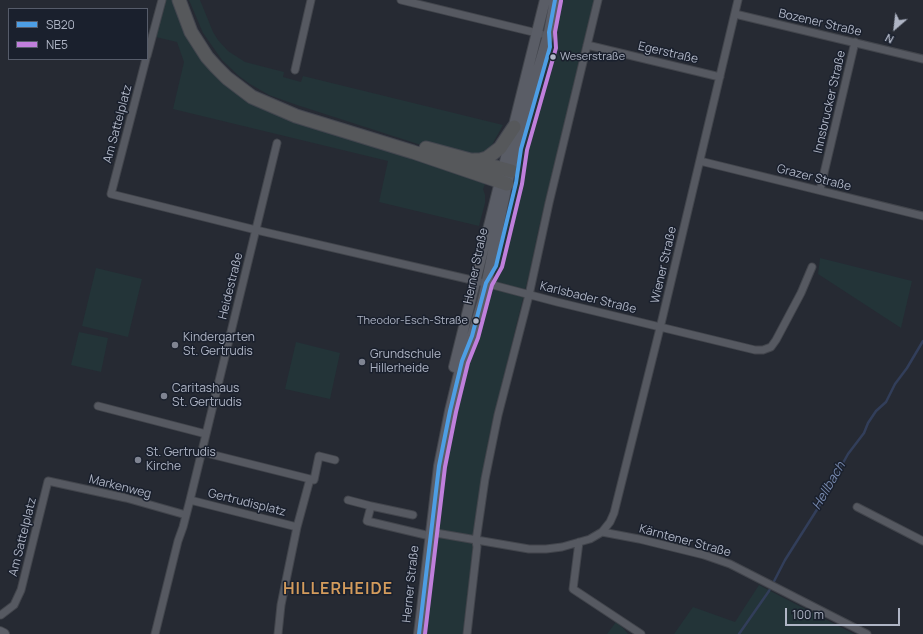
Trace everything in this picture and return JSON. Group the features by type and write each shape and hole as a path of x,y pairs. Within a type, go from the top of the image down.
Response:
{"highway":[{"path":"179,0 191,32 207,57 227,78 252,97 296,116 413,152 503,183"},
{"path":"185,0 210,50 226,68 250,87 302,111 464,159 507,169"},
{"path":"464,159 480,160 487,158 500,148 514,127"}],"main road":[{"name":"Herner Straße","path":"507,169 514,127 545,0"},
{"name":"Herner Straße","path":"419,634 439,432 451,376 503,183 523,121 547,36 555,0"},
{"name":"Herner Straße","path":"413,634 439,466 455,387 462,361 474,330 486,284 503,183"},
{"path":"0,632 4,634"}],"street":[{"name":"Am Sattelplatz","path":"148,54 162,0"},
{"path":"295,70 311,0"},
{"path":"401,0 547,36"},
{"path":"466,634 477,547 476,540 485,479 498,415 529,295 549,203 598,0"},
{"name":"Wiener Straße","path":"602,532 610,522 614,513 660,328 738,0"},
{"name":"Bozener Straße","path":"735,14 923,59"},
{"name":"Innsbrucker Straße","path":"820,190 855,42"},
{"name":"Egerstraße","path":"587,45 720,77"},
{"name":"Am Sattelplatz","path":"146,60 111,194 256,230"},
{"name":"Heidestraße","path":"155,634 202,452 277,143"},
{"name":"Grazer Straße","path":"700,161 923,216"},
{"path":"256,230 476,282"},
{"name":"Karlsbader Straße","path":"476,282 660,328 755,350 763,350 771,347 776,340 812,267"},
{"path":"98,406 206,434"},
{"path":"202,452 310,479"},
{"name":"Gertrudisplatz","path":"190,500 297,527 310,479 314,480 320,456 335,460"},
{"name":"Am Sattelplatz","path":"1,615 14,605 21,590 48,481"},
{"name":"Markenweg","path":"48,481 130,499 186,515"},
{"path":"348,500 413,515"},
{"path":"371,506 367,521 428,535 476,540 535,549 546,549 579,542 590,539 602,532"},
{"path":"857,507 923,541"},
{"path":"278,634 297,527"},
{"name":"Kärntener Straße","path":"602,532 639,539 704,555 730,564 772,584 867,634"},
{"path":"579,542 573,589 640,634"}],"shaded area":[{"path":"166,0 173,0 176,9 231,88 486,182 483,189 485,203 479,226 379,202 388,161 173,109 184,62 177,42 156,37"},
{"path":"189,0 200,0 213,32 218,40 228,51 245,62 284,72 283,77 301,82 303,76 503,125 492,145 486,150 489,155 482,157 421,145 269,95 239,76 222,60 203,33"},
{"path":"560,0 594,0 490,432 479,495 463,634 422,634 446,445 461,378 480,331 518,184 523,149 544,78 553,41 553,30"},
{"path":"820,258 912,281 901,328 818,274"},
{"path":"96,268 142,279 128,337 82,326"},
{"path":"79,332 108,338 101,372 71,365"},
{"path":"296,342 340,353 330,399 285,389"},
{"path":"759,585 854,634 674,634 693,607 735,622"},
{"path":"616,622 623,628 628,634 607,634"}],"waterway":[{"name":"Hellbach","path":"739,634 769,591 785,560 818,508 848,454 864,433 868,423 876,411 886,402 895,384 907,368 923,341"}],"transit line":[{"name":"SB20","path":"419,634 439,466 450,411 462,361 472,336 486,283 496,266 516,183 521,149 550,47 549,32 555,0"},
{"name":"NE5","path":"425,634 445,467 456,412 468,363 478,338 492,285 502,267 522,184 527,150 556,48 555,32 561,1"}],"place":[{"name":"Weserstraße","path":"553,57"},
{"name":"Theodor-Esch-Straße","path":"476,321"},
{"name":"Kindergarten St. Gertrudis","path":"175,345"},
{"name":"Grundschule Hillerheide","path":"362,362"},
{"name":"Caritashaus St. Gertrudis","path":"164,396"},
{"name":"St. Gertrudis Kirche","path":"138,460"}],"district":[{"name":"HILLERHEIDE","path":"338,590"}]}
